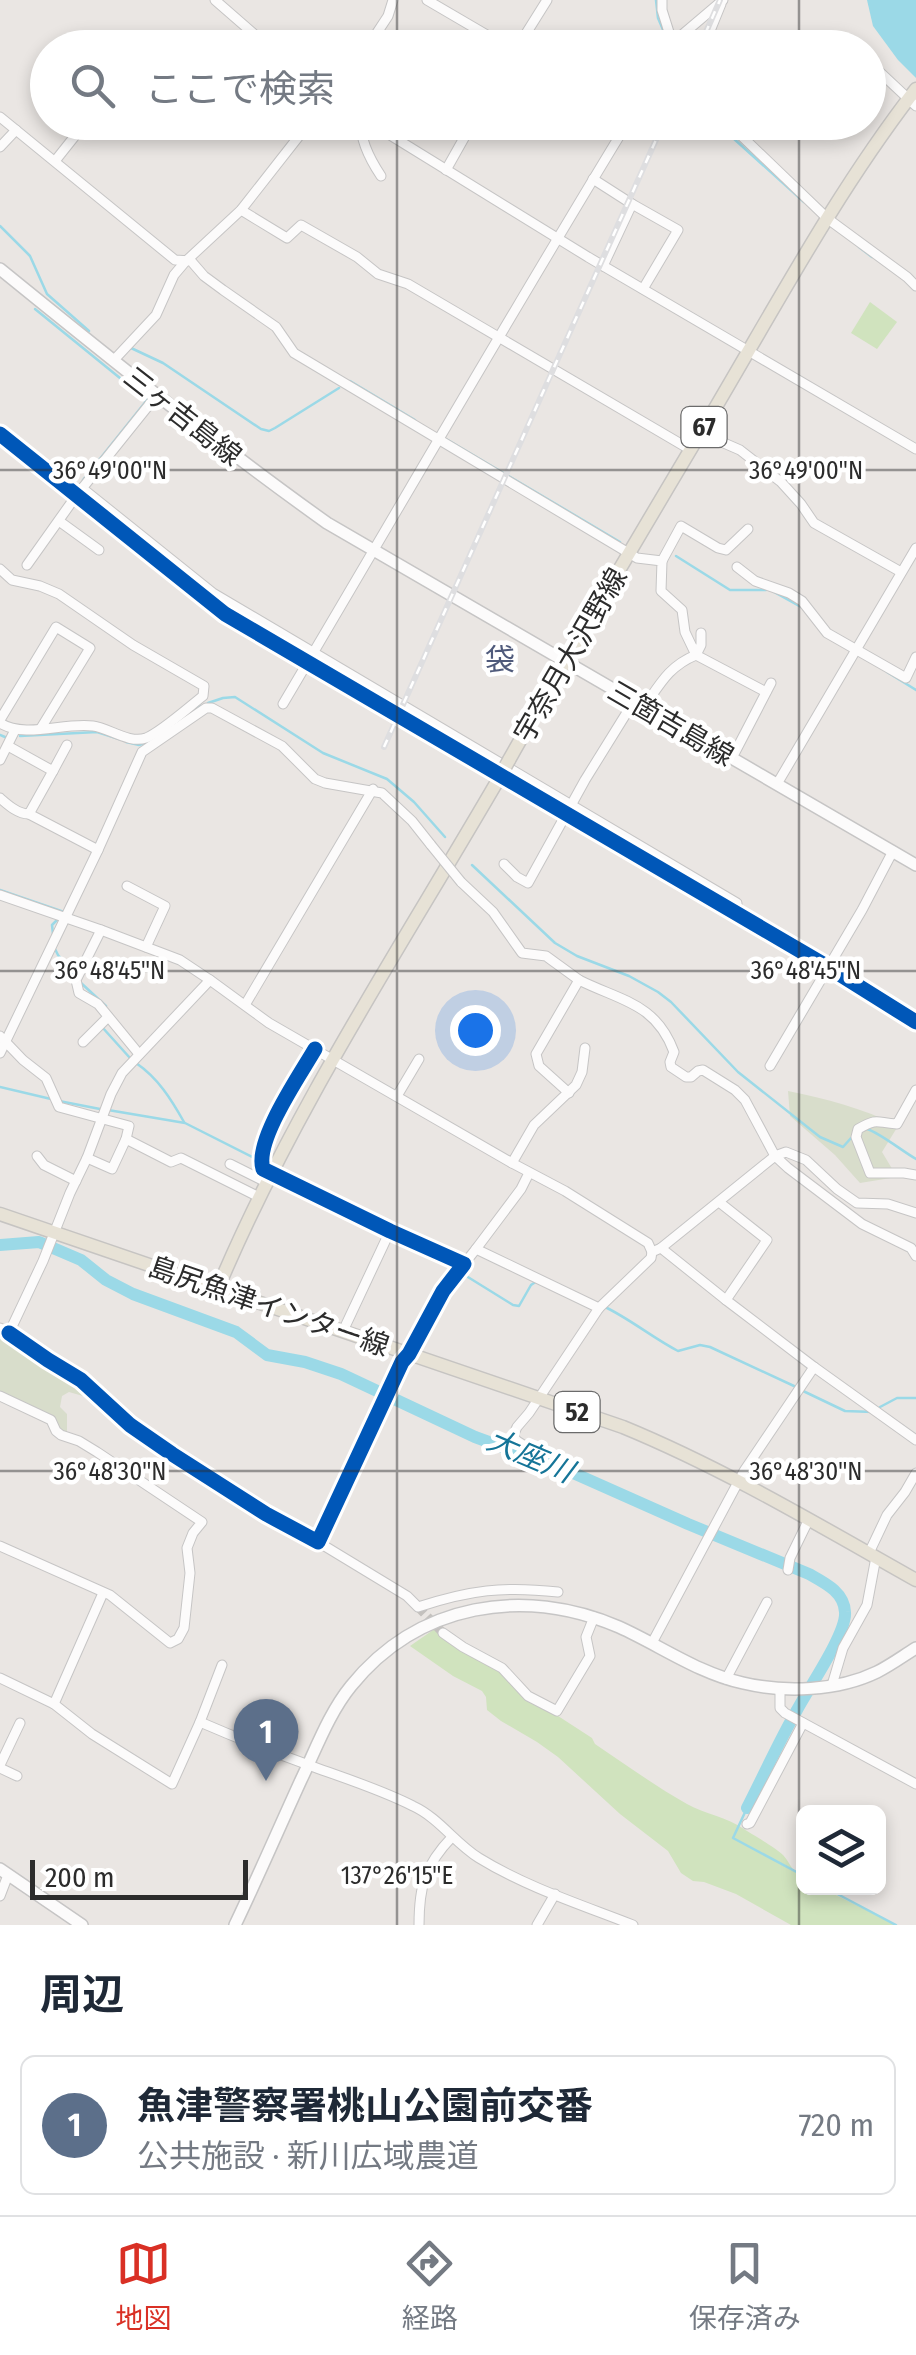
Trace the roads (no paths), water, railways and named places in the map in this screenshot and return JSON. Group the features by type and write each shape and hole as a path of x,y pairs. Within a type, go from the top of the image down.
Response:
{"main road":[{"name":"宇奈月大沢野線","path":"886,132 914,96"},
{"name":"宇奈月大沢野線","path":"218,1288 259,1197 334,1060 564,661 828,219 880,140"},
{"name":"三ヶ吉島線","path":"0,269 113,362 280,489 374,551"},
{"name":"三箇吉島線","path":"374,551 916,866"},
{"name":"島尻魚津インター線","path":"0,1214 641,1434 738,1481 916,1580"},
{"path":"235,1925 308,1765 350,1687 409,1634 432,1622 452,1614 508,1606 557,1608 594,1618 726,1678 780,1688 826,1687 873,1674 916,1648"},
{"path":"4,1872 82,1925"}],"street":[{"path":"215,0 249,30"},
{"path":"379,30 393,0"},
{"path":"427,0 478,30"},
{"path":"528,30 547,0"},
{"path":"662,0 668,30"},
{"path":"688,30 723,0"},
{"path":"710,30 723,0"},
{"path":"886,75 914,96"},
{"path":"0,117 175,260 191,262 276,327 294,354 638,558 664,557"},
{"path":"0,148 16,130"},
{"path":"55,161 72,140"},
{"path":"113,362 156,315 184,262 241,210 296,140"},
{"path":"363,140 381,176"},
{"path":"400,140 643,290 916,448"},
{"path":"446,170 463,140"},
{"path":"283,704 617,140"},
{"path":"746,140 828,219 916,286"},
{"path":"593,179 678,230 643,290"},
{"path":"603,266 632,204"},
{"path":"241,210 287,238 300,225 357,257 378,274 408,284 690,450"},
{"path":"27,564 157,395"},
{"path":"700,433 740,450 780,482 814,523 902,572"},
{"path":"0,434 212,594 310,658 565,815 737,916 829,964 916,1022"},
{"path":"59,520 99,550"},
{"path":"732,758 769,688 696,655 685,632 682,610 660,591 664,557 681,526 726,550 748,530"},
{"path":"777,784 916,548"},
{"path":"737,567 755,582 790,593 802,601 827,633 916,684"},
{"path":"0,569 12,580 59,594 132,646 204,686 203,696 149,741 142,752 66,917 3,1039 0,1053"},
{"path":"42,728 90,648 56,628 0,722 15,730 94,726 149,741 212,708 282,746 315,779 373,789 389,798 460,882 493,912 522,954 546,956 579,980 631,1002 658,1022 674,1052 671,1067 686,1077 703,1070 735,1090 745,1100 776,1156 862,1224 911,1248 916,1256"},
{"path":"504,864 528,883 571,804 639,704 679,662 696,655 701,633"},
{"path":"906,678 916,657"},
{"path":"310,658 571,804 737,904 737,916"},
{"path":"0,760 15,730"},
{"path":"29,814 67,745"},
{"path":"8,746 53,771"},
{"path":"245,1005 373,789"},
{"path":"0,798 98,850"},
{"path":"770,1066 862,910 892,851"},
{"path":"127,886 165,906 146,948"},
{"path":"0,895 180,960 269,1023 565,1191 648,1243 916,1440"},
{"path":"100,930 76,987 98,1004 139,1054"},
{"path":"210,980 122,1073 54,1234 5,1330 81,1380 130,1426 266,1514 407,1596 418,1607 490,1588 558,1592"},
{"path":"570,1094 539,1066 536,1054 579,980"},
{"path":"83,1042 108,1018"},
{"path":"3,1039 46,1078 59,1107 129,1126 112,1169 87,1158"},
{"path":"512,1163 534,1126 570,1094 582,1072 585,1048"},
{"path":"269,1178 260,1160 261,1150 314,1049"},
{"path":"397,1096 419,1059"},
{"path":"916,1090 896,1124 876,1120 858,1129 856,1137 870,1173 916,1175"},
{"path":"126,1139 172,1162 181,1158 259,1197"},
{"path":"536,1453 513,1436 599,1308 657,1250 776,1156 786,1152 806,1160 857,1203 888,1204 916,1213"},
{"path":"36,1156 44,1165 76,1181"},
{"path":"230,1164 464,1264"},
{"path":"318,1542 402,1362 442,1291 522,1189 529,1172"},
{"path":"719,1202 767,1240 726,1300"},
{"path":"343,1331 390,1231"},
{"path":"476,1248 599,1308"},
{"path":"652,1643 738,1481 814,1367"},
{"path":"0,1396 51,1420 56,1431 97,1452 202,1522 187,1548 190,1573 184,1628 178,1639 170,1643 104,1593 0,1546"},
{"path":"826,1687 866,1605 873,1555 886,1515 916,1473"},
{"path":"788,1570 809,1520"},
{"path":"54,1704 104,1593"},
{"path":"726,1678 767,1602"},
{"path":"443,1633 502,1668 528,1696 557,1711 590,1656 586,1637 594,1618"},
{"path":"0,1678 54,1704 92,1734 172,1784 222,1665"},
{"path":"780,1688 780,1708 785,1713 916,1784"},
{"path":"200,1722 419,1808 476,1856 510,1875 633,1925"},
{"path":"747,1824 802,1722"},
{"path":"17,1776 0,1766 20,1723"},
{"path":"419,1925 430,1863 452,1837"},
{"path":"0,1896 4,1872"},
{"path":"537,1925 555,1894"}],"water":[{"path":"867,0 916,0 916,78 886,44 886,30 873,26"}],"waterway":[{"path":"656,0 663,30"},
{"path":"735,140 804,202"},
{"path":"0,226 30,256 47,294 89,331"},
{"path":"859,247 872,257"},
{"path":"35,309 147,400 83,480"},
{"path":"131,348 163,363 269,431 339,388"},
{"path":"350,381 415,420"},
{"path":"446,439 620,542"},
{"path":"142,541 159,555"},
{"path":"676,556 730,590 766,590"},
{"path":"774,592 801,607"},
{"path":"224,607 307,656"},
{"path":"314,660 359,687"},
{"path":"887,672 916,690"},
{"path":"208,703 235,697 323,753 387,779 445,837"},
{"path":"186,715 201,706"},
{"path":"20,736 97,732 119,739"},
{"path":"0,735 5,737"},
{"path":"126,742 139,745 152,741"},
{"path":"472,865 555,943 629,976 671,1002 738,1072 820,1137 843,1147 851,1138"},
{"path":"0,890 63,913"},
{"path":"53,934 52,925 58,919"},
{"path":"54,947 76,977"},
{"path":"81,983 105,1009"},
{"path":"861,983 916,1015"},
{"path":"102,1027 130,1058"},
{"path":"136,1063 151,1075 184,1122"},
{"path":"0,1087 51,1099"},
{"path":"59,1101 100,1109"},
{"path":"108,1110 185,1123 260,1161"},
{"path":"867,1129 916,1159"},
{"path":"280,1172 331,1197"},
{"name":"大座川","path":"0,1245 39,1242 81,1260 106,1280 133,1294 236,1332 267,1355 341,1374 475,1437 571,1472 827,1585 844,1605 840,1633 747,1808"},
{"path":"425,1251 456,1270"},
{"path":"463,1274 519,1306 537,1281"},
{"path":"605,1307 678,1351 700,1345 710,1347 794,1386"},
{"path":"801,1390 845,1411 873,1412"},
{"path":"880,1407 897,1398 916,1398"},
{"path":"747,1808 733,1838 796,1872"},
{"path":"839,1895 896,1925"}],"tunnel":[{"path":"418,1607 443,1633"}],"railway":[{"path":"707,30 720,0"},
{"path":"384,747 656,140"}],"place":[{"name":"魚津警察署桃山公園前交番","path":"266,1781"}],"district":[{"name":"袋","path":"500,660"}]}
